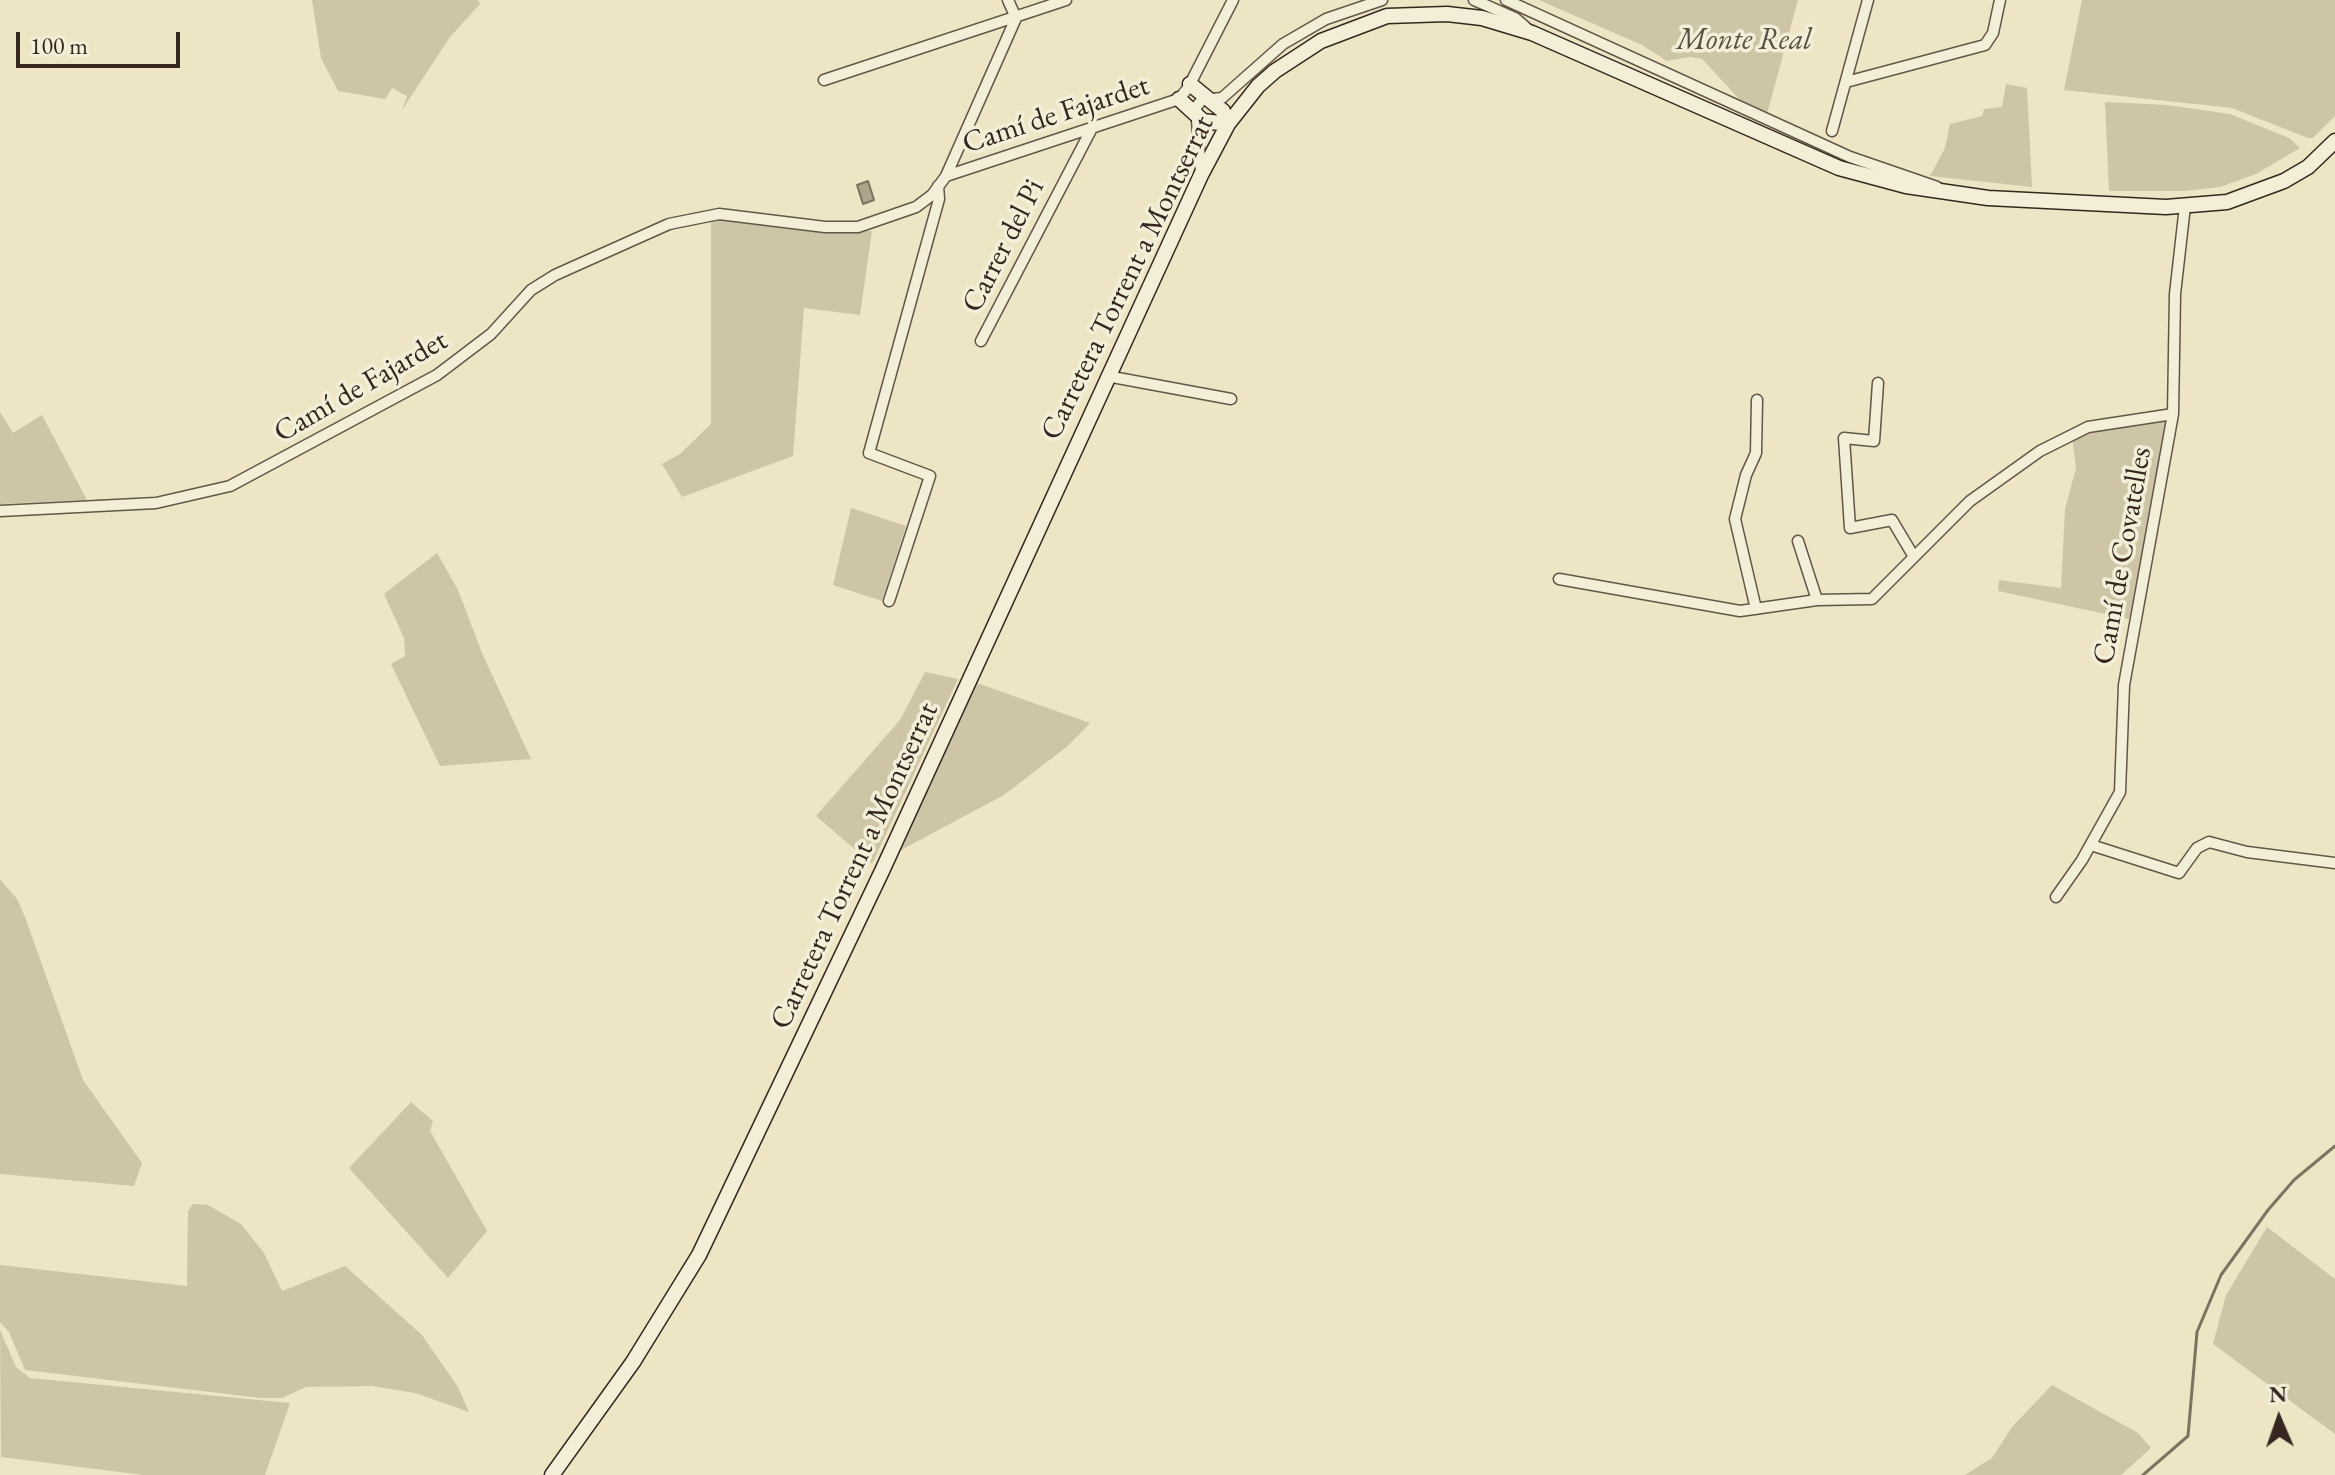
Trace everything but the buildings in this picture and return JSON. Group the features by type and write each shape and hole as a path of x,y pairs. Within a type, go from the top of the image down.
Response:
{"main road":[{"name":"Carretera Torrent a Montserrat","path":"552,1475 633,1362 699,1255 946,733 1201,175 1228,124 1258,86 1275,71 1321,41 1351,27 1387,16 1447,14 1482,18 1535,35 1839,168 1874,179 1950,194 2185,206 2227,202 2265,191 2308,167 2335,141"},
{"path":"1186,91 1209,98 1223,111 1228,124 1217,125 1197,116 1186,91"}],"street":[{"path":"946,176 1016,18 1008,0"},
{"path":"824,80 1066,0"},
{"path":"1186,91 1233,0"},
{"path":"1201,175 1196,107 1209,98 1222,98 1283,44 1326,19 1382,0"},
{"path":"1474,0 1515,18 1535,35"},
{"path":"1506,0 1645,61 1837,152 1950,194"},
{"path":"1837,152 1832,131 1868,0"},
{"path":"1846,82 1985,45 1993,33 2000,0"},
{"name":"Camí de Fajardet","path":"0,511 156,503 248,479 437,375 491,334 531,290 555,275 669,224 719,214 825,227 858,227 916,207 946,176 1091,130 1186,91"},
{"name":"Carrer del Pi","path":"981,341 1091,130"},
{"path":"1818,143 1832,131"},
{"name":"Camí de Fajardet","path":"889,601 930,476 869,453 939,199 938,186"},
{"name":"Camí de Covatelles","path":"2056,897 2091,845 2120,792 2124,685 2173,414 2178,248 2185,206"},
{"path":"1107,376 1231,399"},
{"path":"1878,383 1874,441 1844,438 1850,528 1892,520 1914,557"},
{"path":"1756,609 1735,519 1746,475 1756,453 1757,400"},
{"path":"1559,579 1740,611 1817,600 1872,599 1970,501 2058,440 2088,427 2173,414"},
{"path":"1798,541 1817,600"},
{"path":"2091,845 2179,873 2197,848 2209,842 2247,852 2335,863"}],"green space":[{"path":"312,0 478,0 480,4 450,37 402,110 407,96 392,88 385,99 338,91 321,58"},
{"name":"Monte Real","path":"1539,0 1798,0 1767,114 1756,117 1702,59 1690,57 1667,61 1642,45"},
{"path":"2082,0 2335,0 2335,116 2313,138 2308,138 2232,108 2064,90"},
{"path":"2006,84 2027,88 2032,187 1930,176 1945,148 1950,124 1982,116 1984,109 2002,107"},
{"path":"2105,102 2167,105 2230,114 2289,138 2300,148 2256,174 2220,187 2184,191 2109,191"},
{"path":"711,220 754,221 818,231 872,231 860,315 804,308 793,456 682,497 662,464 680,454 711,424"},
{"path":"0,412 13,433 42,415 87,500 0,504"},
{"path":"2169,421 2129,619 1998,591 1999,580 2061,588 2065,509 2076,468 2072,436 2085,431"},
{"path":"851,508 906,526 882,601 833,585"},
{"path":"437,553 458,590 482,653 531,759 440,766 391,664 405,656 404,638 384,594"},
{"path":"925,672 958,679 872,864 816,816 900,720"},
{"path":"977,683 1090,723 1069,745 1004,795 901,850"},
{"path":"0,879 17,899 25,917 83,1080 142,1163 134,1186 0,1174"},
{"path":"411,1102 433,1121 430,1131 487,1231 448,1278 349,1168"},
{"path":"193,1204 208,1205 241,1224 264,1253 282,1291 345,1266 422,1335 458,1387 469,1412 415,1393 372,1386 306,1387 282,1398 261,1398 25,1370 9,1332 0,1322 0,1265 187,1286 188,1211"},
{"path":"2267,1227 2335,1279 2335,1434 2213,1344 2226,1295"},
{"path":"0,1330 16,1367 30,1378 290,1403 265,1475 143,1475 1,1457"},
{"path":"2052,1385 2138,1433 2151,1448 2121,1475 1965,1475 1992,1458 2012,1427"}],"shaded area":[{"path":"868,181 874,200 863,204 857,185"}],"waterway":[{"path":"2143,1475 2188,1436 2197,1332 2221,1275 2294,1180 2335,1146"}]}
